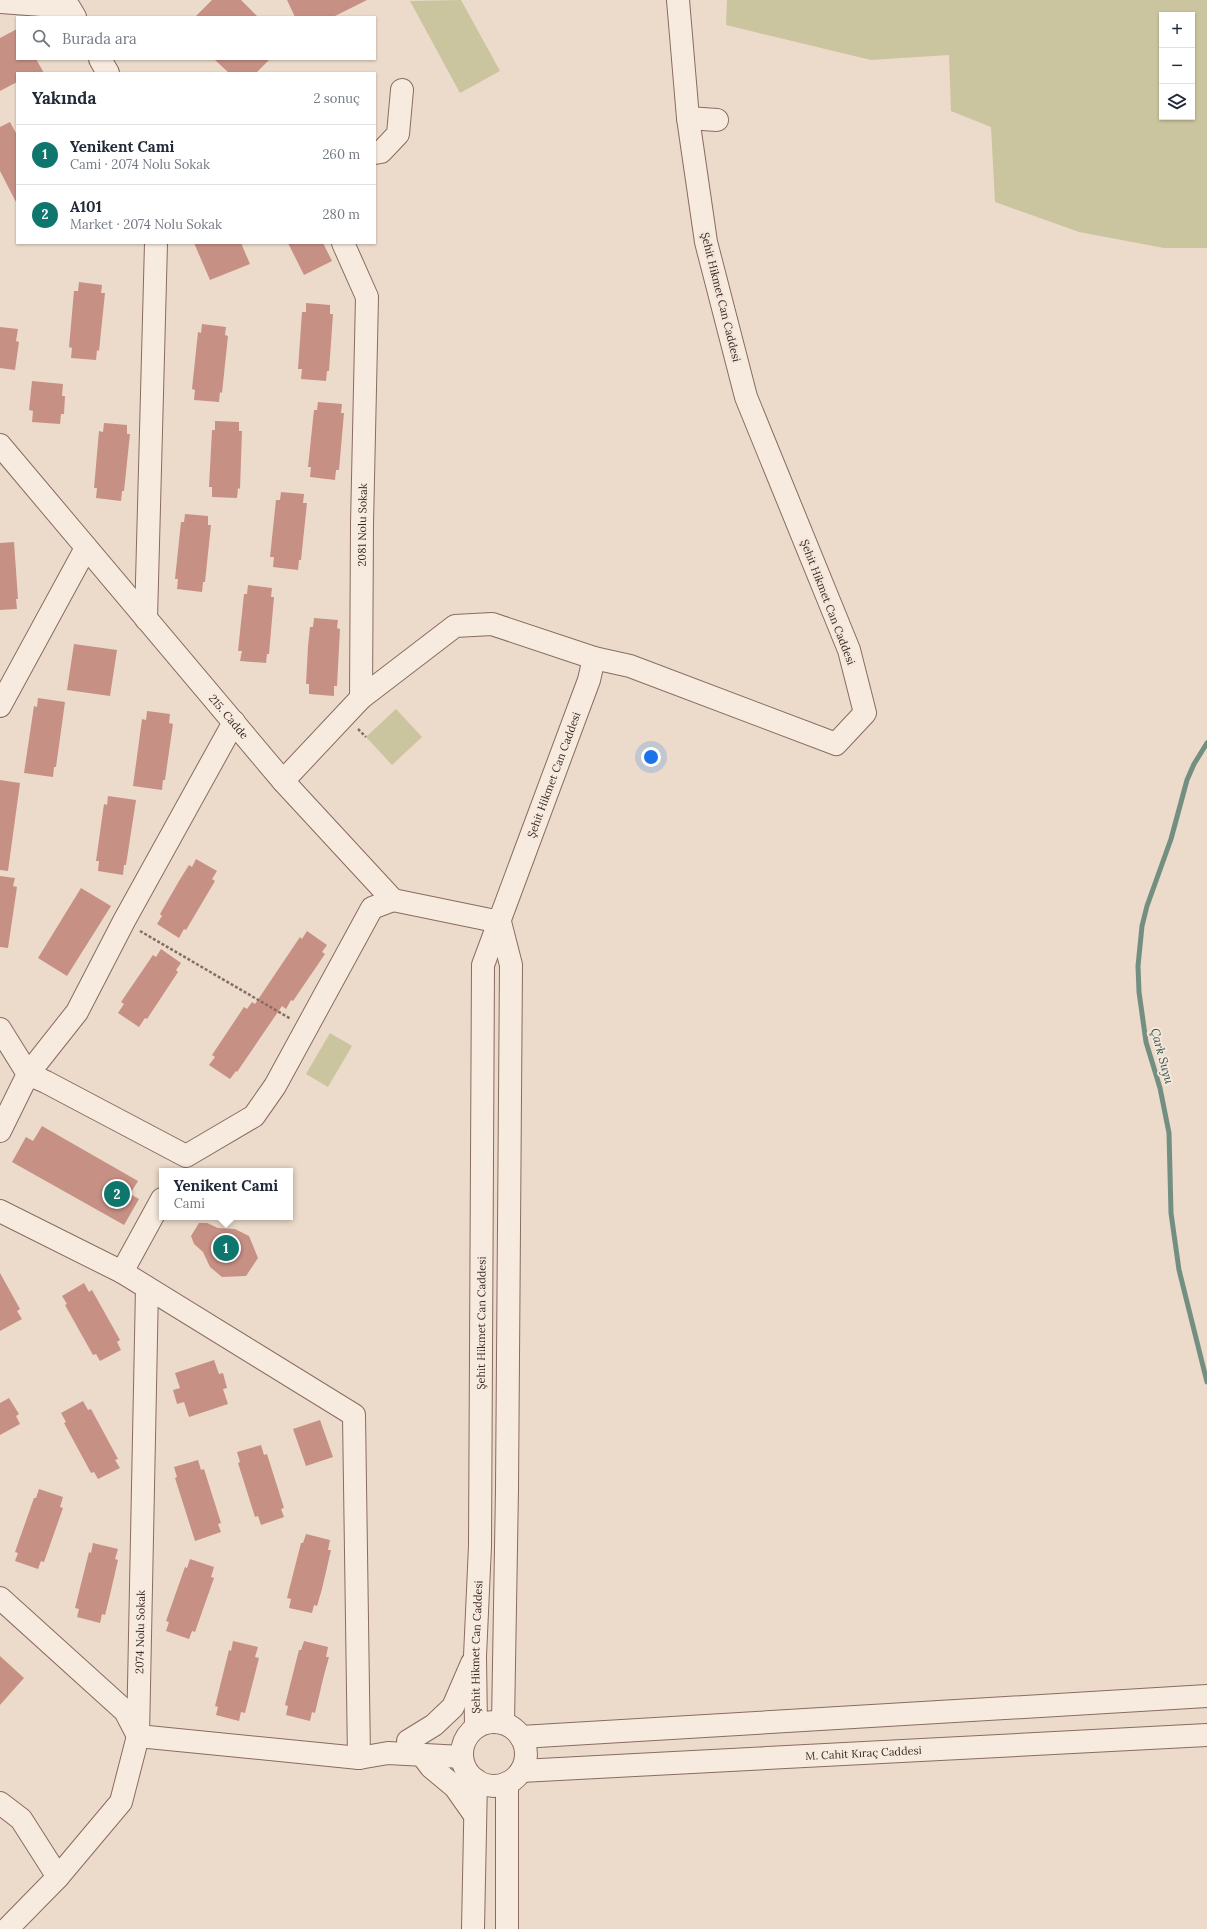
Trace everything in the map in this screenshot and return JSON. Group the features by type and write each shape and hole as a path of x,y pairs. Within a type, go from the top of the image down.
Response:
{"street":[{"name":"Şehit Hikmet Can Caddesi","path":"467,1742 475,1656 480,1538 483,965 589,680 594,658 630,666 836,744 865,713 849,650 746,397 706,242 688,118 678,0"},
{"path":"0,2 72,8"},
{"path":"101,60 107,72"},
{"path":"376,154 381,152 398,134 402,90"},
{"path":"688,118 717,120"},
{"path":"146,620 156,244"},
{"name":"2081 Nolu Sokak","path":"343,244 367,297 362,524 361,698"},
{"name":"215. Cadde","path":"0,445 283,781 393,900"},
{"path":"0,706 86,548"},
{"path":"283,781 361,698 455,626 492,624 594,658"},
{"path":"0,1131 28,1074 77,1012 124,921 234,722"},
{"path":"0,1029 28,1074 46,1082 182,1163 254,1116 275,1086 372,908 393,900 500,922 511,965 507,1489 503,1723"},
{"path":"122,1272 159,1204"},
{"path":"0,1211 122,1272 354,1415 359,1758"},
{"name":"2074 Nolu Sokak","path":"7,1929 58,1877 121,1802 138,1736 147,1288"},
{"path":"0,1598 125,1711 138,1736 359,1758 414,1748 467,1742 485,1723 503,1723 517,1731 521,1737 526,1754 514,1777 507,1929"},
{"path":"414,1748 434,1725 454,1707 475,1656"},
{"path":"521,1737 1203,1697"},
{"name":"M. Cahit Kıraç Caddesi","path":"514,1777 1207,1735"},
{"path":"467,1742 466,1770 476,1780 486,1785 496,1785 514,1777"},
{"path":"414,1748 431,1767 455,1786 474,1814"},
{"path":"473,1929 474,1814 476,1780"},
{"path":"0,1803 21,1819 58,1877"}],"path":[{"path":"124,921 307,1028"}],"shaded area":[{"path":"461,0 500,71 460,93 410,1"},
{"path":"727,0 1207,0 1207,248 1164,248 1079,232 995,202 991,127 951,111 949,55 871,60 726,25"},
{"path":"396,709 422,737 392,765 366,737"},
{"path":"330,1033 352,1046 328,1087 306,1074"}],"building":[{"path":"212,0 241,0 257,16 196,16"},
{"path":"287,0 367,0 335,16 295,16"},
{"path":"16,30 16,60 37,60 43,72 16,72 16,83 0,91 0,38"},
{"path":"215,60 269,60 257,72 228,72"},
{"path":"10,122 16,133 16,202 0,171 0,127"},
{"path":"194,244 241,244 250,264 210,280"},
{"path":"288,244 324,244 332,261 304,275"},
{"path":"79,282 102,285 101,293 105,293 99,351 97,350 96,360 71,358 72,348 69,347 74,291 78,291"},
{"path":"306,303 330,305 330,314 333,314 329,371 327,371 326,381 301,379 302,369 298,369 302,312 306,312"},
{"path":"202,324 226,327 225,335 228,336 222,393 220,392 219,402 194,400 195,390 192,389 198,332 201,333"},
{"path":"0,327 18,329 16,341 19,342 15,370 0,368"},
{"path":"32,381 63,384 62,396 65,396 64,414 61,414 60,424 32,422 33,411 29,410"},
{"path":"318,402 342,404 341,413 344,413 339,470 336,470 335,480 310,477 311,467 308,467 314,410 317,410"},
{"path":"215,421 239,422 239,431 242,431 240,489 238,488 237,498 212,497 212,487 209,487 212,430 215,430"},
{"path":"104,423 127,425 127,434 130,434 124,491 122,491 121,501 96,498 97,488 94,488 99,431 103,432"},
{"path":"281,492 304,494 303,503 307,503 301,560 299,560 298,570 273,567 274,557 270,557 276,500 280,500"},
{"path":"185,514 208,516 208,525 211,525 205,582 203,582 202,592 177,589 178,579 175,579 181,522 184,522"},
{"path":"14,542 18,599 16,599 17,609 0,610 0,543"},
{"path":"248,585 272,588 271,597 274,597 269,654 267,654 266,663 240,661 242,651 238,651 244,594 247,594"},
{"path":"314,618 338,620 337,628 340,629 337,686 334,686 334,696 309,694 309,684 306,684 310,627 313,627"},
{"path":"74,644 117,650 110,696 67,690"},
{"path":"38,698 65,702 56,767 54,767 53,777 24,773 34,706 37,707"},
{"path":"147,711 170,714 169,723 173,724 165,780 163,780 162,790 133,786 142,719 146,720"},
{"path":"0,780 20,783 8,871 0,870"},
{"path":"108,796 136,800 126,865 124,865 123,875 98,871 99,861 96,861 104,804 107,805"},
{"path":"196,859 217,871 212,879 215,881 186,930 184,929 179,938 157,924 162,916 160,914 179,881 189,865 192,867"},
{"path":"0,876 15,878 13,886 17,887 8,948 0,947"},
{"path":"81,888 111,906 67,976 38,958"},
{"path":"307,931 327,945 322,952 325,954 293,1001 291,1000 286,1009 282,1006 237,1072 236,1071 230,1079 209,1065 215,1057 212,1055 244,1007 247,1009 252,1002 255,1004 300,937 302,939"},
{"path":"161,949 181,963 176,970 178,972 147,1019 145,1018 139,1027 118,1013 124,1004 121,1002 153,955 156,957"},
{"path":"42,1126 138,1181 130,1194 139,1199 124,1225 12,1162 26,1137 33,1141"},
{"path":"199,1223 207,1223 218,1228 235,1229 249,1236 258,1258 246,1276 222,1277 210,1267 203,1252 194,1244 191,1236"},
{"path":"0,1273 20,1309 17,1311 22,1319 0,1331"},
{"path":"84,1283 89,1292 92,1290 120,1340 117,1342 121,1350 100,1361 96,1354 93,1355 65,1305 67,1304 62,1296"},
{"path":"214,1360 219,1374 223,1373 227,1388 223,1389 228,1404 189,1417 184,1402 177,1404 173,1390 180,1388 175,1373"},
{"path":"9,1398 19,1414 16,1416 20,1424 0,1435 0,1403"},
{"path":"83,1401 88,1410 91,1409 118,1459 115,1460 120,1468 98,1479 94,1472 91,1473 64,1423 66,1422 61,1413"},
{"path":"320,1420 333,1457 306,1466 293,1429"},
{"path":"261,1445 264,1455 267,1454 284,1508 281,1509 284,1517 261,1525 258,1516 255,1517 238,1463 240,1462 237,1452"},
{"path":"198,1460 201,1470 204,1469 221,1523 218,1524 221,1532 195,1541 175,1478 177,1477 174,1467"},
{"path":"39,1489 63,1497 60,1507 63,1508 44,1562 41,1561 38,1569 15,1561 18,1553 15,1552 34,1498 36,1498"},
{"path":"306,1534 330,1540 328,1550 331,1550 317,1606 314,1605 312,1613 289,1608 291,1599 287,1598 301,1543 303,1543"},
{"path":"93,1543 118,1549 115,1559 118,1560 109,1599 105,1615 102,1614 100,1623 77,1617 79,1609 75,1608 89,1552 91,1553"},
{"path":"190,1559 214,1567 211,1577 214,1578 195,1632 192,1631 189,1639 166,1631 169,1622 166,1621 185,1567 187,1568"},
{"path":"233,1641 258,1647 255,1657 259,1658 245,1713 241,1712 239,1721 216,1715 218,1707 215,1706 229,1650 231,1651"},
{"path":"304,1641 328,1647 326,1657 329,1657 315,1713 312,1712 310,1721 286,1715 288,1706 285,1705 299,1650 301,1650"},
{"path":"0,1656 24,1678 0,1705"}],"waterway":[{"name":"Çark Suyu","path":"1207,743 1194,764 1187,780 1171,839 1147,906 1142,926 1138,966 1139,992 1146,1042 1160,1088 1169,1133 1171,1213 1179,1270 1207,1382"}],"place":[{"name":"A101","path":"117,1194"},
{"name":"Yenikent Cami","path":"226,1248"}]}
